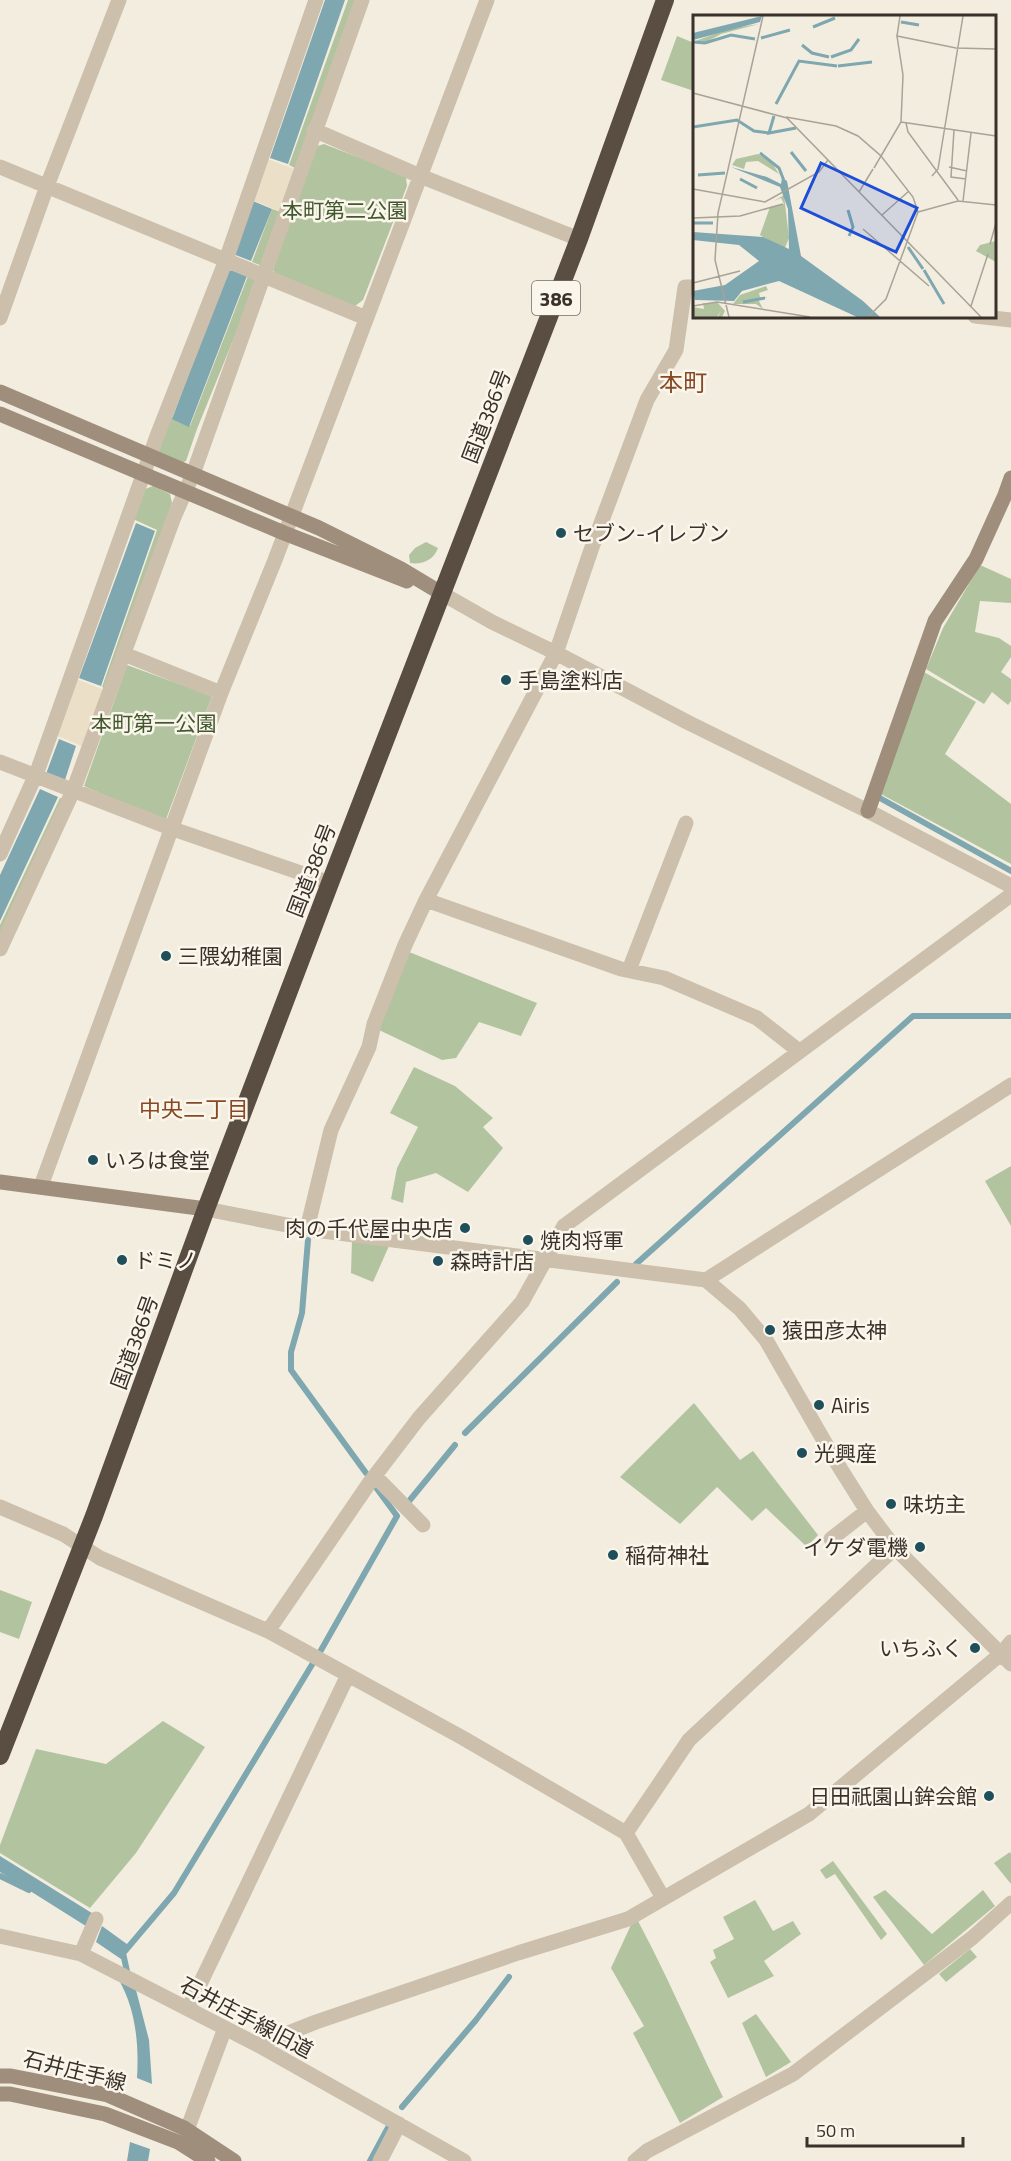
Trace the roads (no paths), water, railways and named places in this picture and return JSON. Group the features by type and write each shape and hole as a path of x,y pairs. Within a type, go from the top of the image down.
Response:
{"highway":[{"name":"国道386号","path":"2,1744 82,1547 206,1209 579,239 665,0"}],"street":[{"path":"0,854 36,776 143,474 226,260 316,0"},
{"path":"0,949 73,791 174,517 193,474 362,0"},
{"path":"41,1186 221,693 292,516 487,0"},
{"path":"0,318 46,186 117,2"},
{"path":"315,130 420,176 579,239"},
{"path":"0,167 366,318"},
{"path":"307,1229 331,1130 369,1047 374,1024 405,945 426,900 556,653 591,550 647,400 676,350 685,287 693,288"},
{"path":"993,318 1011,320"},
{"path":"0,392 292,516 401,569 492,622 868,811 1011,886"},
{"path":"0,414 284,534 441,593"},
{"path":"868,811 935,621 975,559 1011,478"},
{"path":"124,654 221,693"},
{"path":"0,762 173,829 330,884"},
{"path":"629,970 686,823"},
{"path":"268,1632 375,1476 419,1418 522,1302 564,1226 1011,895"},
{"path":"426,900 629,970 664,978 757,1018 799,1051"},
{"path":"706,1280 1011,1085"},
{"path":"0,1182 206,1209 307,1229 706,1280 740,1310 766,1340 835,1460 867,1511 895,1548 1008,1653 809,1814 628,1918 338,2014 258,2045"},
{"path":"375,1476 423,1525"},
{"path":"0,1507 63,1534 100,1558 268,1632 463,1738 626,1833 663,1898"},
{"path":"831,1539 867,1511"},
{"path":"626,1833 689,1740 895,1548"},
{"path":"188,2009 348,1675"},
{"path":"635,2161 647,2151 793,2074 972,1938 1011,1903"},
{"path":"81,1954 96,1919"},
{"name":"石井庄手線旧道","path":"0,1936 81,1954 258,2045 464,2161"},
{"path":"188,2130 225,2028"},
{"name":"石井庄手線","path":"0,2076 11,2076 108,2095 188,2130 234,2161"},
{"name":"石井庄手線","path":"0,2094 10,2094 105,2114 178,2142 208,2161"},
{"path":"380,2161 399,2124"}],"water":[{"path":"325,0 345,0 288,164 270,158"},
{"path":"253,201 272,209 251,261 233,254"},
{"path":"228,268 247,276 189,427 172,419"},
{"path":"136,523 155,531 101,686 79,678"},
{"path":"59,739 76,746 64,783 46,774"},
{"path":"40,789 58,797 0,921 0,875"},
{"path":"0,1856 95,1915 89,1928 0,1872"},
{"path":"102,1926 131,1947 121,1959 96,1942"},
{"path":"119,1980 136,1990 149,2040 152,2084 137,2078 133,2015"},
{"path":"130,2142 150,2149 148,2161 127,2161"}],"waterway":[{"path":"878,797 1011,871"},
{"path":"636,1264 913,1016 1011,1016"},
{"path":"308,1240 302,1313 291,1352 291,1370 366,1473"},
{"path":"465,1433 617,1282"},
{"path":"405,1506 455,1445"},
{"path":"320,1652 397,1516 375,1486"},
{"path":"125,1951 174,1893 313,1663"},
{"path":"0,1876 29,1890"},
{"path":"119,1950 123,1953 128,1976"},
{"path":"402,2107 476,2020 509,1977"},
{"path":"370,2161 390,2124"}],"place":[{"name":"セブン-イレブン","path":"561,533"},
{"name":"手島塗料店","path":"506,680"},
{"name":"三隈幼稚園","path":"166,956"},
{"name":"いろは食堂","path":"93,1160"},
{"name":"肉の千代屋中央店","path":"465,1228"},
{"name":"焼肉将軍","path":"528,1240"},
{"name":"ドミノ","path":"122,1260"},
{"name":"森時計店","path":"438,1261"},
{"name":"猿田彦太神","path":"770,1330"},
{"name":"Airis","path":"819,1405"},
{"name":"光興産","path":"802,1453"},
{"name":"味坊主","path":"891,1504"},
{"name":"イケダ電機","path":"920,1547"},
{"name":"稲荷神社","path":"613,1555"},
{"name":"いちふく","path":"975,1648"},
{"name":"日田祇園山鉾会館","path":"989,1796"}],"district":[{"name":"本町","path":"683,382"},
{"name":"中央二丁目","path":"194,1109"}],"park label":[{"name":"本町第二公園","path":"345,210"},
{"name":"本町第一公園","path":"154,723"}]}
